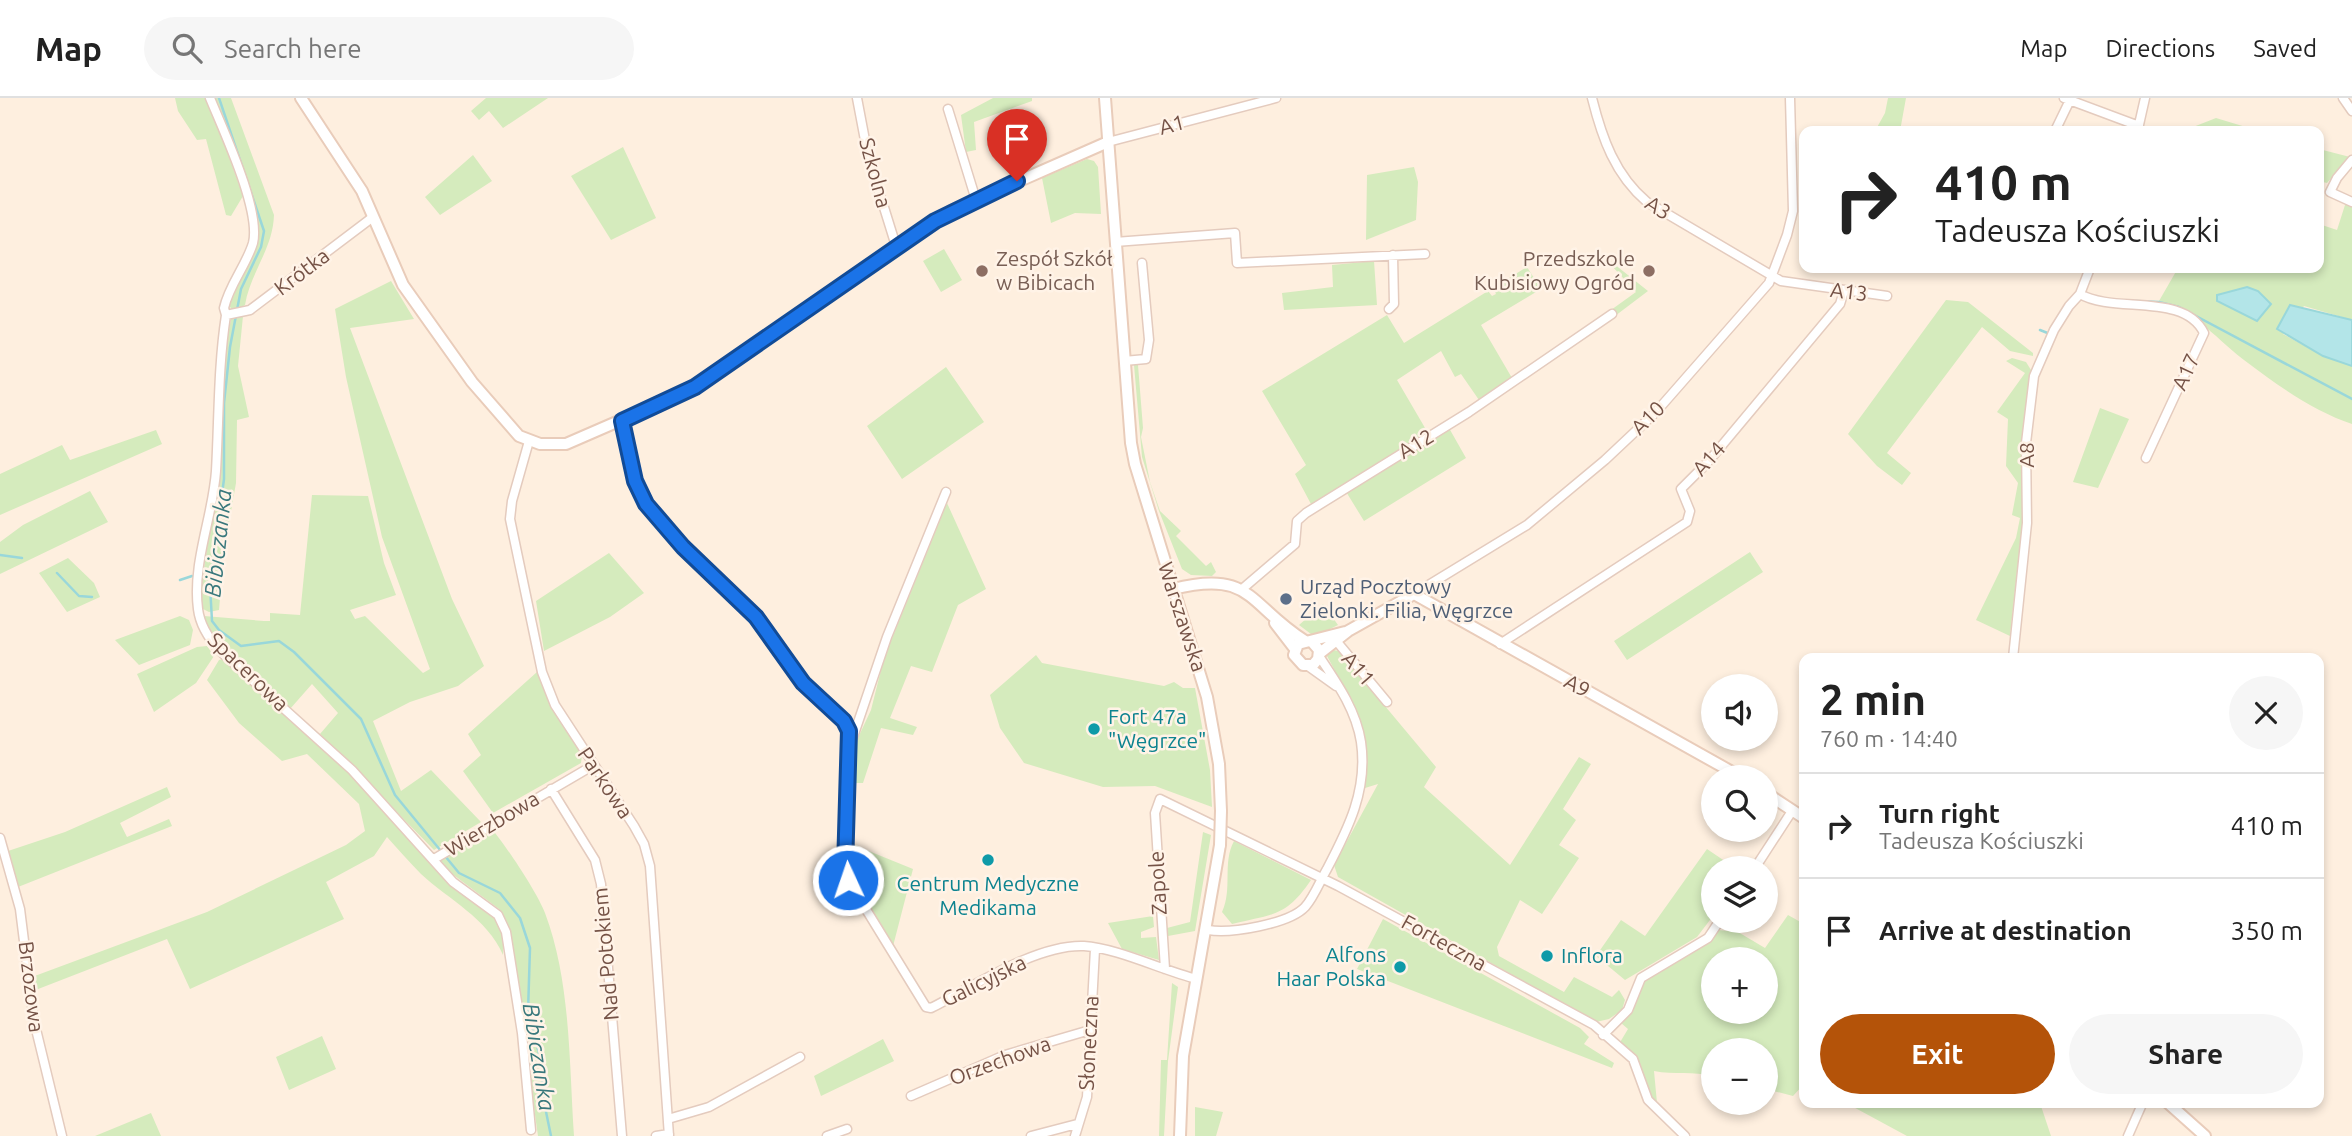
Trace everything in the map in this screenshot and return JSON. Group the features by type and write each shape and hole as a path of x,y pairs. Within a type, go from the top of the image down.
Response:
{"street":[{"name":"Spacerowa","path":"210,98 235,159 254,229 253,244 227,297 217,395 215,473 198,583 198,608 203,628 220,652 352,770 436,858 453,882 489,906 502,922 522,1033 531,1130"},
{"path":"301,98 344,160 399,277 421,314 507,426 529,441 566,444 695,387 896,246 951,211 1108,142"},
{"name":"Szkolna","path":"857,98 868,156 896,246"},
{"name":"Warszawska","path":"1105,98 1124,361 1135,464 1211,712 1219,764 1220,845 1208,930 1182,1068 1180,1136"},
{"name":"A1","path":"1108,142 1276,98"},
{"name":"A3","path":"1592,98 1614,163 1628,186 1647,202 1771,276"},
{"name":"A10","path":"1308,641 1334,638 1348,631 1527,525 1605,460 1656,412 1771,276 1793,211 1790,98"},
{"path":"2139,126 2145,98"},
{"path":"2343,98 2352,111"},
{"path":"2057,126 2067,99 2131,126"},
{"path":"948,109 976,200"},
{"path":"2352,160 2337,178 2330,192 2352,202"},
{"name":"Krótka","path":"226,315 238,314 281,289 373,218"},
{"path":"1115,243 1235,233 1237,263 1425,254"},
{"path":"1389,309 1394,304 1393,255"},
{"path":"1124,361 1146,359 1149,340 1142,263"},
{"name":"A8","path":"2014,653 2027,523 2026,443 2035,376 2052,335 2069,306 2082,296 2089,273"},
{"name":"A13","path":"1771,276 1798,285 1887,296"},
{"name":"A14","path":"1500,644 1687,522 1690,511 1681,489 1708,462 1840,304 1844,291"},
{"name":"A17","path":"2082,296 2132,307 2161,306 2180,312 2200,326 2204,333 2146,458"},
{"name":"A12","path":"1241,590 1295,544 1297,522 1306,513 1469,412 1612,314"},
{"path":"622,421 635,481 646,504 683,547 756,617 803,683 844,721 851,743"},
{"name":"Parkowa","path":"529,441 512,501 512,537 528,597 542,672 555,705 639,835 650,866 669,1135"},
{"name":"Galicyjska","path":"946,492 887,637 851,743 845,868 848,880 926,1007 931,1008 1038,954 1066,947 1086,946 1197,979"},
{"path":"1173,589 1207,581 1241,590 1270,615 1308,641 1351,708 1359,734 1362,774 1353,819 1305,906 1282,920 1227,931 1208,930"},
{"name":"A9","path":"1414,594 1719,765"},
{"path":"1270,615 1295,649 1296,660 1338,688"},
{"name":"A10","path":"1319,655 1334,638"},
{"name":"A11","path":"1334,638 1387,702"},
{"path":"1295,649 1308,641"},
{"path":"1308,666 1315,663 1319,655"},
{"path":"551,789 592,766"},
{"name":"Wierzbowa","path":"436,858 551,789"},
{"name":"Nad Potokiem","path":"551,789 595,860 601,884 622,1136"},
{"name":"Forteczna","path":"1160,799 1322,878 1594,1025 1633,1059 1648,1100 1685,1136"},
{"name":"Zapole","path":"1160,799 1155,813 1165,969"},
{"path":"1778,801 1799,815"},
{"path":"1763,856 1792,811"},
{"name":"Brzozowa","path":"0,838 20,909 34,1021 62,1136"},
{"path":"1603,1035 1628,1010 1641,978 1708,938 1711,933"},
{"name":"Słoneczna","path":"1075,1136 1087,1097 1095,949"},
{"name":"Orzechowa","path":"911,1096 1005,1055 1090,1030"},
{"path":"668,1119 709,1107 800,1058"},
{"path":"2128,1136 2140,1108"},
{"path":"2174,1108 2205,1136"},
{"path":"1031,1136 1077,1124"},
{"path":"827,1136 847,1129"},
{"path":"656,1136 669,1135"}],"green space":[{"path":"175,98 208,98 243,196 231,216 226,215 206,139 197,140 178,111"},
{"path":"213,98 231,98 274,215 270,239 245,305 234,311 229,306 257,242 257,226"},
{"path":"486,98 548,98 503,128 489,111 479,120 471,111"},
{"path":"993,98 1032,98 1032,101 974,122 976,150 966,152 961,115"},
{"path":"1888,98 1906,98 1901,126 1878,126 1885,113"},
{"path":"2216,118 2242,126 2196,126"},
{"path":"623,147 656,218 611,240 571,176"},
{"path":"2324,150 2350,157 2327,183 2324,182"},
{"path":"473,155 492,181 440,215 425,197"},
{"path":"1087,159 1094,161 1098,167 1101,214 1075,213 1051,223 1042,178"},
{"path":"1414,167 1418,182 1416,220 1366,240 1367,175"},
{"path":"2345,205 2352,205 2352,320 2304,306 2283,334 2323,356 2352,366 2352,424 2325,413 2285,389 2237,354 2196,319 2159,301 2175,273 2324,273 2324,226 2337,230"},
{"path":"944,249 962,280 941,292 923,261"},
{"path":"1599,252 1648,291 1615,316 1611,310 1636,292"},
{"path":"1374,261 1377,305 1284,310 1282,293 1333,287 1332,265"},
{"path":"1527,267 1541,289 1481,325 1512,378 1479,400 1461,374 1455,377 1441,351 1397,380 1428,433 1311,504 1295,474 1306,465 1262,391 1387,315 1404,343 1488,291 1492,296 1496,294 1493,288"},
{"path":"391,281 414,319 350,328 452,599 484,666 458,686 410,702 373,721 401,791 431,770 481,822 434,850 320,734 338,713 312,684 290,709 228,655 210,630 204,616 270,621 270,613 300,615 312,495 368,496 384,563 396,595 350,610 355,619 365,616 423,673 430,669 382,537 346,377 335,309"},
{"path":"1946,300 1968,302 2033,353 2033,356 2010,351 1982,327 1887,453 1911,473 1902,485 1877,466 1848,434"},
{"path":"243,316 238,366 249,417 237,420 236,483 224,551 219,610 209,612 201,608 202,590 219,469 225,356 231,319"},
{"path":"2012,358 2026,362 2031,370 2023,429 2024,508 2010,636 1976,620 2016,538 2020,518 2012,515 2018,483 2006,466 2008,419 1997,412 2025,373 2006,361"},
{"path":"1134,365 1138,365 1143,428 1141,437 1150,482 1160,511 1181,531 1176,536 1206,566 1211,562 1216,572 1212,576 1191,575 1182,569 1159,511 1142,457"},
{"path":"946,367 984,422 902,479 867,426"},
{"path":"2100,408 2129,419 2098,488 2073,482"},
{"path":"1449,428 1466,458 1364,521 1345,490"},
{"path":"156,430 162,444 0,515 0,474 62,445 70,460"},
{"path":"90,491 108,522 0,574 0,542 23,525"},
{"path":"947,503 986,589 958,605 932,672 911,666 890,718 917,727 913,735 881,728 863,783 854,783 856,742 871,710 884,658"},
{"path":"1750,552 1763,572 1627,660 1614,641"},
{"path":"609,553 644,593 610,617 544,651 536,601"},
{"path":"68,558 94,583 100,597 67,612 39,573"},
{"path":"1323,604 1338,625 1322,633 1311,634 1299,625"},
{"path":"180,616 189,620 193,630 190,645 139,665 115,640"},
{"path":"207,646 214,656 196,683 154,712 137,674 197,647"},
{"path":"1333,650 1339,651 1436,767 1424,787 1510,865 1579,757 1591,764 1563,809 1576,820 1559,845 1579,858 1542,914 1520,900 1497,947 1499,956 1564,992 1574,977 1612,997 1619,990 1625,1000 1622,1010 1609,1019 1596,1022 1338,877 1334,865 1378,784 1365,788 1362,733 1352,705 1327,656"},
{"path":"1036,655 1042,663 1164,686 1174,682 1183,688 1195,688 1210,770 1212,807 1155,786 1103,787 1024,763 1000,728 990,695"},
{"path":"222,659 348,770 437,871 497,918 503,931 503,955 487,930 421,874 387,837 374,856 326,882 344,919 190,989 167,939 33,991 32,977 207,912 346,845 365,831 359,804 307,754 282,761 239,723 207,680"},
{"path":"537,672 553,709 582,755 581,763 493,813 463,771 481,755 468,734"},
{"path":"167,787 171,797 120,823 127,837 169,819 172,826 18,887 8,851 65,832"},
{"path":"490,827 535,893 554,939 567,1023 574,1136 538,1136 508,924 499,909 443,867 440,860"},
{"path":"1203,832 1211,835 1195,931 1168,936 1167,928 1190,922"},
{"path":"1234,841 1311,880 1286,908 1232,924 1222,912 1227,894 1230,849"},
{"path":"849,843 913,869 892,950 850,879"},
{"path":"1707,849 1717,856 1702,856"},
{"path":"1701,857 1701,932 1697,937 1625,980 1596,956 1621,920 1645,936"},
{"path":"1788,915 1799,921 1799,1089 1793,1096 1778,1092 1778,1038 1701,1038 1701,1074 1654,1071 1657,1103 1638,1065 1619,1044 1628,1029 1621,1023 1632,1012 1642,982 1714,933 1740,933 1763,947 1701,947 1701,1024 1778,1024 1778,947 1766,947"},
{"path":"1153,916 1154,927 1141,932 1141,938 1156,937 1159,960 1122,949 1108,923"},
{"path":"1383,919 1580,1028 1589,1037 1584,1044 1614,1063 1612,1068 1357,969"},
{"path":"1172,983 1178,987 1168,1061 1164,1136 1159,1136 1161,1060 1167,1060"},
{"path":"322,1036 336,1069 289,1090 276,1057"},
{"path":"883,1039 894,1061 821,1096 814,1076"},
{"path":"1195,1107 1223,1112 1216,1136 1195,1136"},
{"path":"1855,1108 2042,1108 2051,1136 1907,1136"},
{"path":"151,1113 161,1136 95,1136"}],"water":[{"path":"2247,287 2258,291 2271,304 2257,321 2217,301 2217,295"},
{"path":"2290,305 2352,320 2352,366 2323,356 2277,329"}],"waterway":[{"name":"Bibiczanka","path":"219,98 264,231 261,247 241,289 230,347 224,403 224,479 210,585 212,621 219,630 241,646 279,641 294,652 361,719 395,795 459,873 500,893 520,918 530,948 528,1012 541,1061 544,1102 551,1136"},
{"path":"2136,301 2159,302 2179,307 2352,399"},
{"path":"2040,330 2050,334"},
{"path":"0,555 22,558"},
{"path":"57,573 79,596 92,597"},
{"path":"180,580 192,576"}],"place":[{"name":"Zespół Szkół w Bibicach","path":"982,271"},
{"name":"Przedszkole Kubisiowy Ogród","path":"1649,271"},
{"name":"Urząd Pocztowy Zielonki. Filia, Węgrzce","path":"1286,599"},
{"name":"Fort 47a \"Węgrzce\"","path":"1094,729"},
{"name":"Centrum Medyczne Medikama","path":"988,860"},
{"name":"Inflora","path":"1547,956"},
{"name":"Alfons Haar Polska","path":"1400,967"}],"route":[{"path":"848,880 845,868 851,743 849,731 844,721 803,683 756,617 683,547 646,504 635,481 622,421 673,400 695,387 935,221 1017,181"}]}
